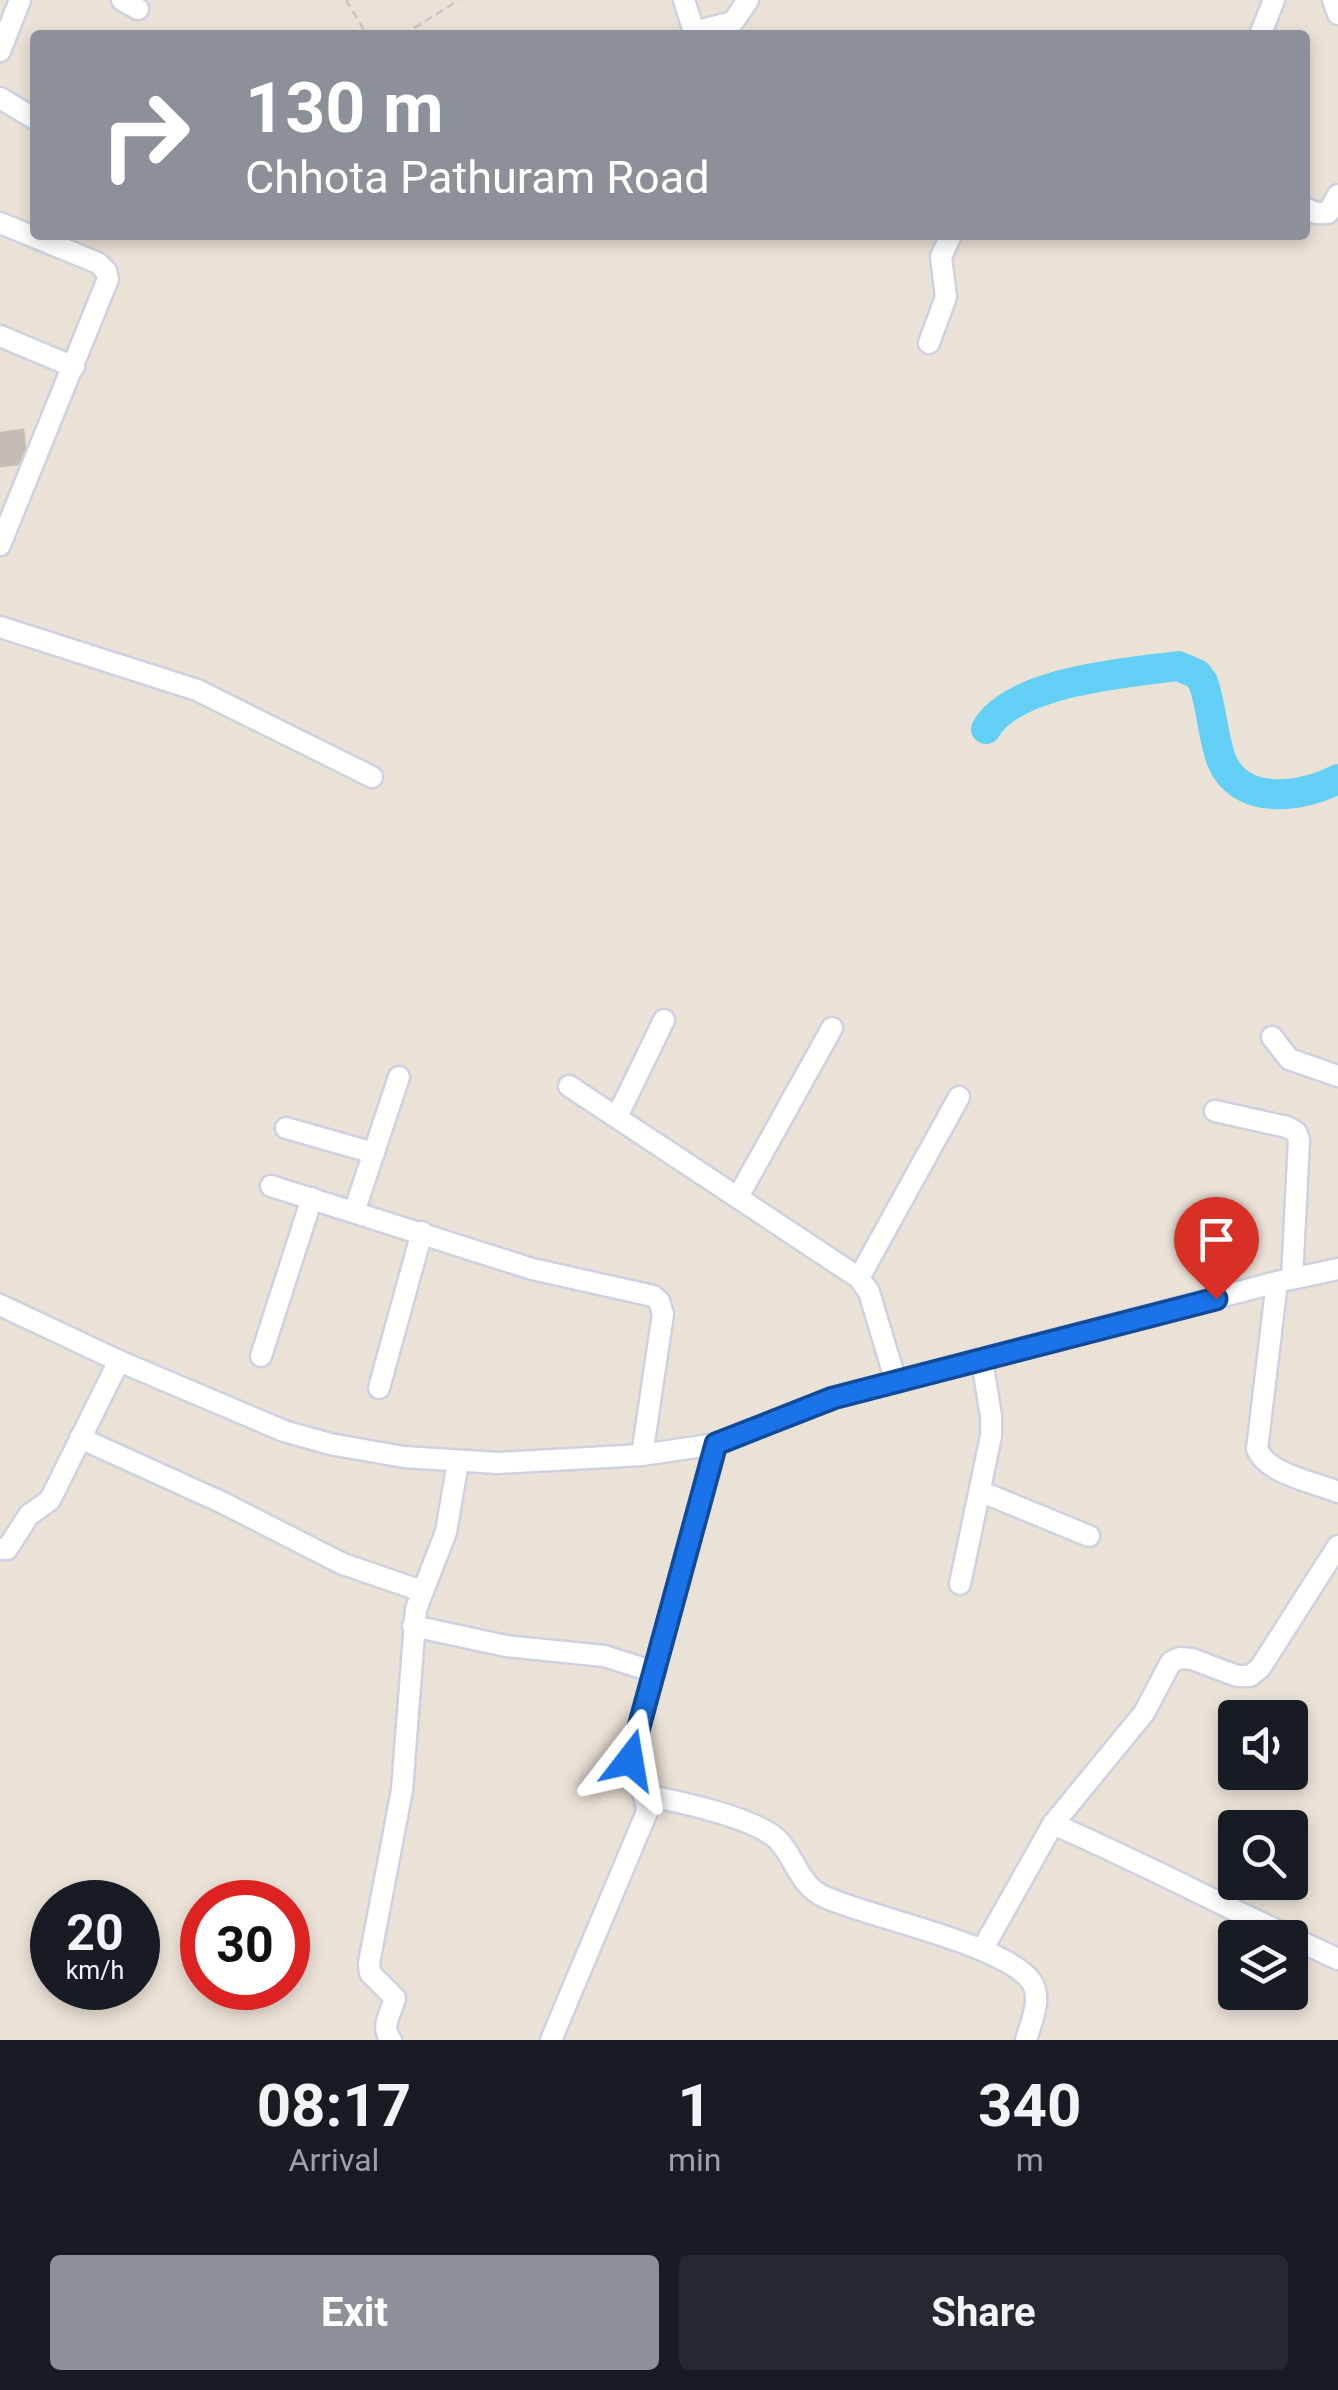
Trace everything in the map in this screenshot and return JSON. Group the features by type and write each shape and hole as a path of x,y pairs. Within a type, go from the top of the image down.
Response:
{"street":[{"path":"0,51 20,0"},
{"path":"684,0 694,30"},
{"path":"705,30 733,22 748,0"},
{"path":"1262,30 1274,0"},
{"path":"1333,0 1338,14"},
{"path":"0,98 30,116"},
{"path":"1310,210 1328,213 1338,194"},
{"path":"0,223 30,235"},
{"path":"0,545 108,278 98,263 42,240"},
{"path":"929,343 946,297 941,258 950,240"},
{"path":"0,336 74,367"},
{"path":"0,626 197,690 372,777"},
{"path":"616,1118 664,1020"},
{"path":"738,1197 832,1028"},
{"path":"1272,1037 1289,1059 1338,1076"},
{"path":"354,1212 400,1077"},
{"path":"569,1086 859,1278 869,1292 896,1382"},
{"path":"859,1278 958,1098"},
{"path":"1215,1111 1288,1127 1300,1140 1285,1280 1257,1449 1261,1460 1272,1466 1338,1492"},
{"path":"286,1128 374,1154"},
{"path":"272,1186 566,1278 646,1293 659,1301 663,1314 642,1456"},
{"path":"261,1356 312,1198"},
{"path":"379,1388 422,1232"},
{"path":"0,1305 119,1362 284,1431 386,1454 458,1462 642,1456 716,1444 797,1410 896,1382 1338,1269"},
{"path":"960,1584 982,1492 991,1416 982,1360"},
{"path":"0,1549 7,1549 29,1515 50,1500 119,1362"},
{"path":"80,1438 344,1564 422,1591"},
{"path":"551,2040 646,1812 646,1795 632,1776 630,1760 716,1444"},
{"path":"391,2040 384,2026 395,1998 370,1973 369,1962 402,1790 413,1626 422,1591 446,1532 458,1462"},
{"path":"982,1492 1089,1536"},
{"path":"982,1950 1054,1824 1144,1713 1171,1662 1192,1659 1237,1676 1250,1676 1260,1668 1338,1546"},
{"path":"413,1626 506,1646 591,1654 652,1671"},
{"path":"646,1795 761,1828 783,1845 800,1878 824,1896 982,1950 1025,1974 1034,1984 1037,1998 1026,2040"},
{"path":"1054,1824 1338,1959"}],"path":[{"path":"346,0 364,30"},
{"path":"411,30 459,0"}],"building":[{"path":"23,430 25,448 18,464 0,466 0,433"}],"waterway":[{"path":"986,729 1000,713 1045,690 1102,676 1178,666 1197,674 1203,682 1221,759 1242,785 1256,791 1290,794 1338,779"}],"route":[{"path":"630,1760 716,1444 833,1398 1216,1299"}]}
